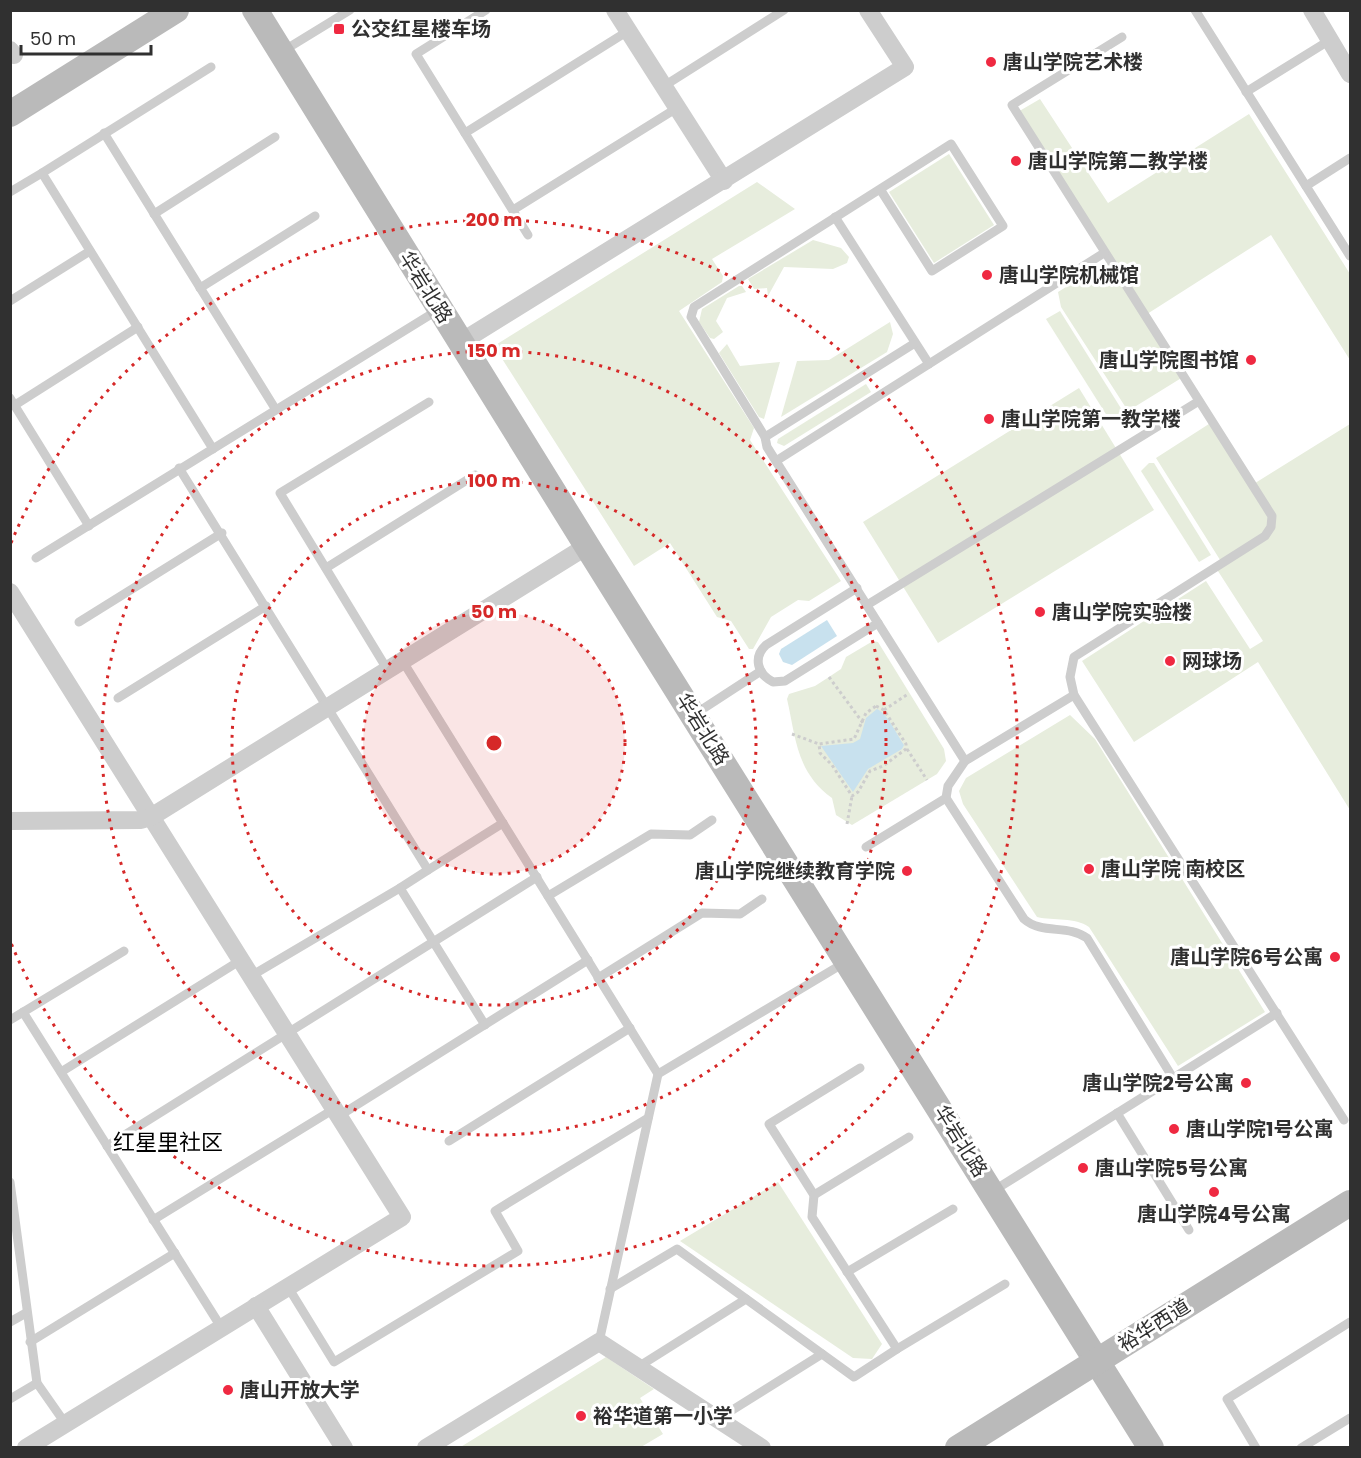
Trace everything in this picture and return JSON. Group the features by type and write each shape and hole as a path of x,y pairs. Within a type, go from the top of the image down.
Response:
{"street":[{"path":"10,114 176,10"},
{"name":"华岩北路","path":"255,10 586,546 993,1191 1151,1448"},
{"path":"615,10 724,181"},
{"path":"461,342 905,67 868,10"},
{"path":"1312,10 1350,74"},
{"path":"10,821 141,820 151,817 586,546"},
{"path":"10,592 402,1217 26,1448"},
{"name":"裕华西道","path":"958,1448 1350,1203"},
{"path":"256,1306 344,1448"},
{"path":"426,1448 599,1342 762,1448"}],"lane":[{"path":"281,52 350,10"},
{"path":"486,10 416,54 528,235"},
{"path":"664,86 784,10"},
{"path":"1195,10 1350,256"},
{"path":"465,133 628,31"},
{"path":"1122,37 1011,105 1272,516 1271,527 1265,536 1074,657 1070,677 1074,695 1344,1120"},
{"path":"1246,92 1330,40"},
{"path":"10,192 211,67"},
{"path":"513,210 677,108"},
{"path":"104,134 276,410"},
{"path":"154,214 275,137"},
{"path":"880,189 932,271 1003,226 951,144 835,217 694,307 691,317 765,436 767,447 965,761"},
{"path":"1306,186 1350,159"},
{"path":"42,172 213,449"},
{"path":"200,288 315,216"},
{"path":"835,217 928,364"},
{"path":"10,301 90,251"},
{"path":"776,461 1104,253"},
{"path":"36,558 440,309"},
{"path":"89,526 13,402 138,327"},
{"path":"765,436 915,343"},
{"path":"867,605 1198,401"},
{"path":"429,402 280,493 326,568 503,823 658,1074 599,1342"},
{"path":"179,468 222,533 326,707 428,870"},
{"path":"326,568 475,475"},
{"path":"79,622 222,533"},
{"path":"856,588 766,645 757,661 761,671 773,682 785,681 878,623"},
{"path":"118,698 266,606"},
{"path":"694,714 761,671"},
{"path":"1074,695 965,761 948,786 946,798 1024,919 1034,928 1077,931 1087,938 1173,1078"},
{"path":"866,847 946,798"},
{"path":"548,896 651,834 690,835 712,820"},
{"path":"251,976 400,888 503,823"},
{"path":"107,1146 537,877"},
{"path":"400,888 485,1025"},
{"path":"598,978 702,913 740,914 762,899"},
{"path":"10,1020 124,951"},
{"path":"61,1072 241,960"},
{"path":"153,1220 485,1025 588,960"},
{"path":"658,1074 848,960"},
{"path":"23,1012 221,1327"},
{"path":"993,1191 1277,1013"},
{"path":"449,1141 630,1028"},
{"path":"860,1068 769,1124 814,1195 812,1217 897,1349"},
{"path":"1117,1113 1189,1230"},
{"path":"288,1287 334,1362 519,1251 495,1211 648,1118"},
{"path":"814,1195 909,1137"},
{"path":"10,1182 15,1242 37,1383 65,1423"},
{"path":"848,1272 952,1209"},
{"path":"610,1289 677,1249 854,1377 1005,1284"},
{"path":"30,1342 175,1253"},
{"path":"638,1367 746,1299"},
{"path":"10,1322 26,1313"},
{"path":"1256,1448 1227,1399 1350,1322"},
{"path":"718,1419 822,1354"},
{"path":"10,1399 37,1383"},
{"path":"1301,1448 1350,1418"}],"path":[{"path":"829,677 862,723"},
{"path":"884,710 910,693"},
{"path":"792,734 819,744 854,739 869,710 876,706 884,710 927,780"},
{"path":"819,744 820,753 832,765 852,796 848,824"},
{"path":"852,796 858,792 870,771 883,766 906,749"}],"green space":[{"path":"1040,99 1108,203 1249,114 1350,274 1350,360 1271,235 1144,316 1183,377 1128,411 1061,307 1058,292 1108,261 1016,113"},
{"path":"949,154 994,225 934,263 889,192"},
{"path":"757,182 795,209 712,259 723,276 722,282 679,311 754,428 750,440 841,581 809,601 798,600 771,617 753,649 749,649 731,621 717,617 670,543 634,566 494,346"},
{"path":"813,240 841,248 849,257 847,263 833,269 784,267 768,296 767,288 754,289 748,279"},
{"path":"742,286 746,292 727,298 716,321 723,332 714,339 710,338 699,322 702,309"},
{"path":"1060,311 1122,410 1122,416 1115,421 1109,419 1046,319"},
{"path":"890,322 893,334 887,352 781,417 797,361 829,360"},
{"path":"727,344 740,366 780,362 764,419 759,417 719,353"},
{"path":"866,384 871,392 784,446 777,443 778,439"},
{"path":"1079,388 1154,510 938,643 863,522"},
{"path":"1212,422 1252,485 1350,424 1350,810 1258,662 1134,742 1082,661 1206,581 1250,649 1263,641 1216,568 1222,563 1156,458"},
{"path":"1149,463 1154,463 1211,555 1199,562 1141,471"},
{"path":"873,641 878,642 944,749 946,761 937,774 852,825 836,815 832,798 820,788 804,766 787,699 789,694 815,686 841,669 846,657"},
{"path":"1070,715 1095,739 1265,1012 1178,1066 1089,927 1071,920 1037,917 963,804 959,791 966,778"},
{"path":"778,1182 882,1344 872,1359 853,1358 680,1241"},
{"name":"裕华道第一小学","path":"606,1357 654,1389 640,1398 663,1434 641,1447 459,1448"}],"water":[{"path":"827,620 837,636 792,665 783,662 779,654 781,649"},
{"path":"877,709 888,720 904,745 902,749 868,769 853,792 821,746 853,743 860,739 866,718"}],"place":[{"name":"公交红星楼车场","path":"339,29"},
{"name":"唐山学院艺术楼","path":"991,62"},
{"name":"唐山学院第二教学楼","path":"1016,161"},
{"name":"唐山学院机械馆","path":"987,275"},
{"name":"唐山学院图书馆","path":"1251,360"},
{"name":"唐山学院第一教学楼","path":"989,419"},
{"name":"唐山学院实验楼","path":"1040,612"},
{"name":"网球场","path":"1170,661"},
{"name":"唐山学院 南校区","path":"1089,869"},
{"name":"唐山学院继续教育学院","path":"907,871"},
{"name":"唐山学院6号公寓","path":"1335,957"},
{"name":"唐山学院2号公寓","path":"1246,1083"},
{"name":"唐山学院1号公寓","path":"1174,1129"},
{"name":"唐山学院5号公寓","path":"1083,1168"},
{"name":"唐山学院4号公寓","path":"1214,1192"},
{"name":"唐山开放大学","path":"228,1390"},
{"name":"裕华道第一小学","path":"581,1416"}],"district":[{"name":"红星里社区","path":"168,1142"}]}
